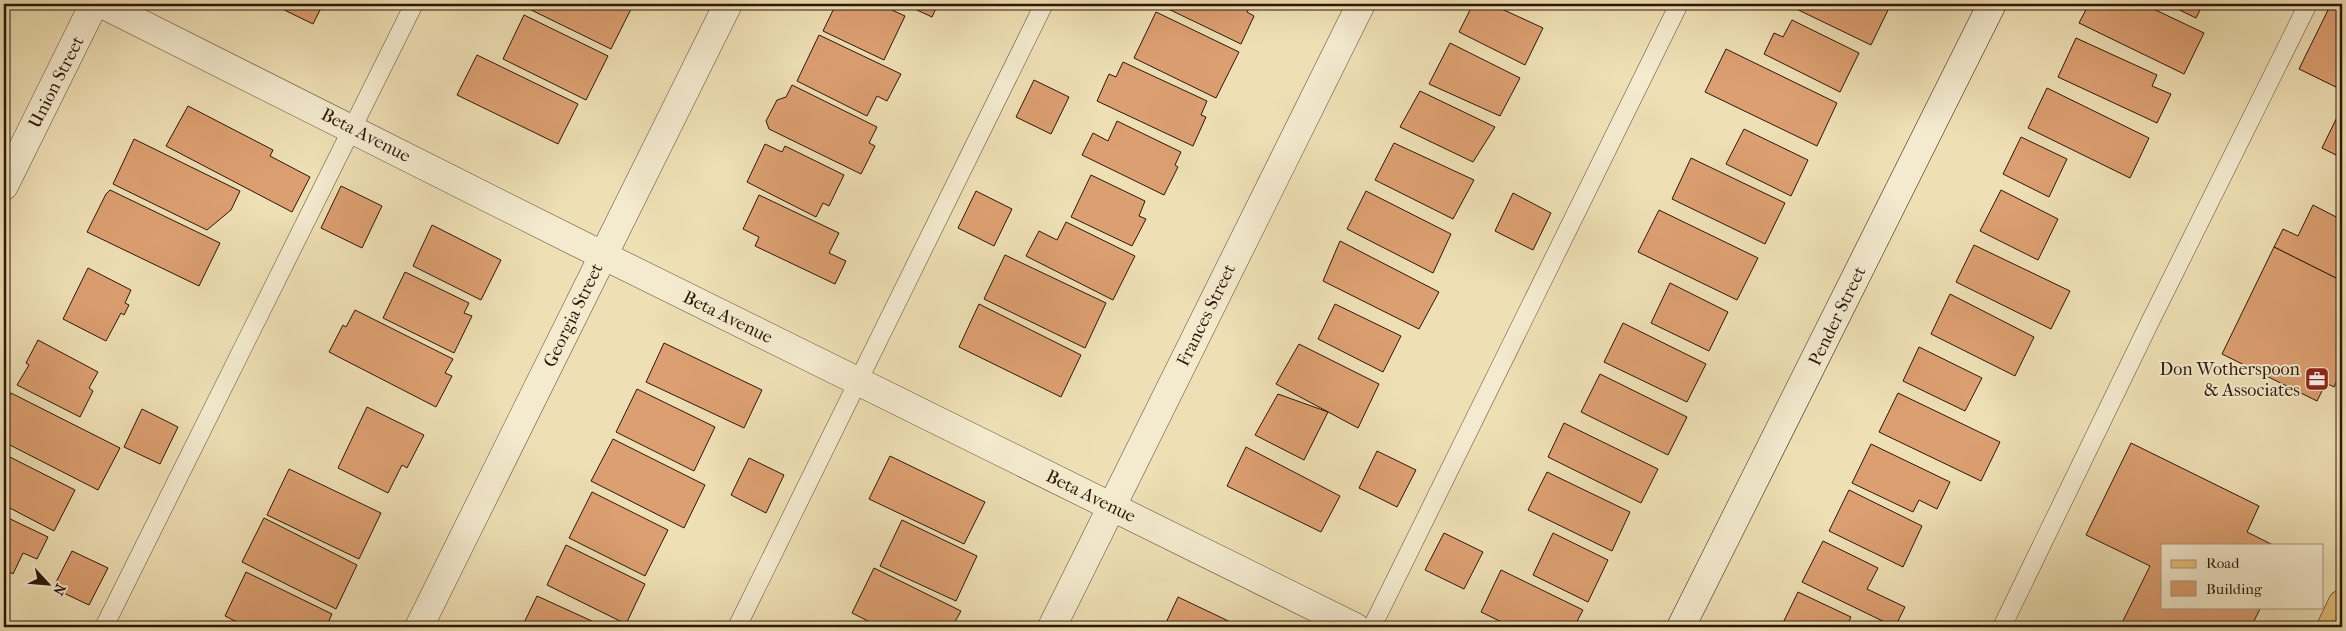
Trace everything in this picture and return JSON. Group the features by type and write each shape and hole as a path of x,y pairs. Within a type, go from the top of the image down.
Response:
{"main road":[{"path":"2331,627 2342,604"}],"street":[{"name":"Union Street","path":"4,186 94,4"},
{"name":"Beta Avenue","path":"102,4 1355,627"},
{"name":"Georgia Street","path":"419,627 728,4"},
{"name":"Frances Street","path":"1052,627 1361,4"},
{"name":"Pender Street","path":"1681,627 1992,4"}],"lane":[{"path":"104,627 414,4"},
{"path":"737,627 1044,4"},
{"path":"1372,627 1679,4"},
{"path":"2002,627 2150,322 2308,4"}],"building":[{"path":"272,4 323,4 313,24"},
{"path":"519,4 631,4 633,5 611,49"},
{"path":"836,4 879,4 905,16 884,60 823,31"},
{"path":"904,4 938,4 932,17"},
{"path":"1158,4 1251,4 1247,12 1254,16 1241,44"},
{"path":"1473,4 1491,4 1543,28 1525,65 1459,32"},
{"path":"1786,4 1881,4 1889,8 1871,45"},
{"path":"2089,4 2143,4 2204,33 2184,74 2079,23"},
{"path":"2167,4 2203,4 2196,18"},
{"path":"2331,4 2342,4 2342,90 2299,69"},
{"path":"1156,12 1239,52 1216,98 1134,58"},
{"path":"524,15 608,56 586,100 503,59"},
{"path":"1792,20 1859,53 1840,92 1764,54 1774,33 1783,37"},
{"path":"819,35 901,74 887,101 877,96 867,116 797,81"},
{"path":"2076,38 2157,75 2152,86 2171,94 2157,123 2058,77"},
{"path":"1450,43 1520,78 1500,116 1429,84"},
{"path":"1726,49 1837,103 1817,146 1705,92"},
{"path":"477,55 578,104 558,144 457,95"},
{"path":"1123,62 1207,101 1201,115 1206,117 1193,146 1097,101 1109,74 1116,77"},
{"path":"1034,80 1069,97 1051,134 1016,117"},
{"path":"792,85 877,127 869,143 875,146 861,174 769,129 766,121 777,100 786,97"},
{"path":"2047,88 2149,138 2130,178 2028,128"},
{"path":"1420,91 1495,127 1473,162 1400,127"},
{"path":"188,106 273,150 270,156 310,177 292,212 166,146"},
{"path":"2342,107 2342,158 2322,148"},
{"path":"1117,121 1181,152 1175,165 1178,167 1164,195 1082,155 1093,133 1108,141"},
{"path":"1744,129 1808,160 1791,196 1726,164"},
{"path":"2021,137 2067,159 2049,197 2003,174"},
{"path":"134,139 240,191 231,210 207,230 113,184"},
{"path":"1394,143 1474,180 1453,219 1375,180"},
{"path":"765,144 782,152 785,146 844,175 829,206 823,203 816,217 747,182"},
{"path":"1691,158 1785,203 1765,244 1672,199"},
{"path":"1091,175 1145,201 1139,216 1146,219 1132,246 1071,217"},
{"path":"341,186 382,206 362,248 321,228"},
{"path":"110,190 220,243 199,286 87,232 106,194"},
{"path":"2001,190 2058,219 2038,260 1980,231"},
{"path":"976,191 1012,209 994,246 958,228"},
{"path":"1366,191 1451,234 1433,273 1347,229"},
{"path":"1513,193 1551,213 1533,250 1495,231"},
{"path":"759,195 839,233 829,253 846,261 835,284 755,246 759,237 743,229"},
{"path":"2313,205 2342,220 2342,281 2274,247 2283,229 2298,236"},
{"path":"1659,210 1758,258 1737,300 1638,252"},
{"path":"1066,222 1135,256 1113,300 1026,256 1039,231 1057,240"},
{"path":"432,225 501,260 481,300 413,266"},
{"path":"1340,241 1439,292 1419,329 1323,281"},
{"path":"1974,245 2070,291 2051,329 1956,282"},
{"path":"2274,247 2342,281 2342,370 2334,387 2326,383 2317,401 2222,354"},
{"path":"1005,255 1106,303 1085,348 984,299"},
{"path":"88,268 131,290 125,303 129,305 124,315 121,313 106,341 63,319"},
{"path":"405,272 469,303 464,313 472,316 454,353 383,318"},
{"path":"1670,283 1728,312 1709,351 1651,323"},
{"path":"1950,294 2034,337 2015,376 1931,334"},
{"path":"979,304 1081,355 1061,397 959,347"},
{"path":"1335,304 1401,336 1383,372 1318,339"},
{"path":"355,310 453,359 445,373 452,376 436,407 329,352 343,325 346,327"},
{"path":"1623,323 1706,364 1687,402 1604,362"},
{"path":"38,340 98,372 89,388 93,391 80,417 17,385 29,365 26,363"},
{"path":"664,343 762,390 744,428 646,382"},
{"path":"1299,344 1379,384 1358,428 1276,384"},
{"path":"1919,347 1982,378 1965,411 1903,381"},
{"path":"1600,374 1687,417 1668,455 1581,412"},
{"path":"637,389 715,427 694,471 616,432"},
{"path":"11,393 120,448 98,490 4,442 4,408"},
{"path":"1898,393 2000,442 1981,481 1879,432"},
{"path":"1278,394 1328,412 1304,460 1255,435"},
{"path":"367,407 424,435 407,468 402,465 388,493 338,468"},
{"path":"142,409 178,427 160,464 124,447"},
{"path":"1564,423 1658,469 1641,503 1548,457"},
{"path":"613,439 705,485 684,528 591,481"},
{"path":"2131,443 2259,506 2247,532 2271,544 2161,544 2161,608 2260,608 2251,627 2120,627 2150,566 2086,535"},
{"path":"1871,444 1950,482 1937,509 1919,500 1913,512 1852,483"},
{"path":"1246,447 1340,496 1321,532 1227,486"},
{"path":"1377,451 1416,470 1397,507 1359,488"},
{"path":"4,454 75,490 54,531 4,505"},
{"path":"890,456 985,502 964,544 869,499"},
{"path":"749,458 784,475 766,513 731,495"},
{"path":"289,469 381,513 359,559 267,515"},
{"path":"1547,472 1630,512 1612,551 1528,510"},
{"path":"1849,490 1922,526 1903,567 1829,531"},
{"path":"592,492 668,530 645,576 569,538"},
{"path":"4,516 48,537 37,559 23,553 13,574 4,569"},
{"path":"264,518 357,565 336,609 242,562"},
{"path":"902,520 977,556 956,601 880,566"},
{"path":"1444,533 1483,552 1464,589 1425,570"},
{"path":"1553,533 1608,560 1588,602 1533,575"},
{"path":"1823,541 1878,568 1867,589 1905,607 1895,627 1802,582"},
{"path":"566,545 645,584 626,624 547,585"},
{"path":"72,551 108,568 89,605 53,588"},
{"path":"874,568 961,611 952,627 880,627 852,613"},
{"path":"1501,570 1583,610 1574,627 1512,627 1481,612"},
{"path":"246,572 332,614 326,627 247,627 225,616"},
{"path":"1798,592 1851,617 1846,627 1781,627"},
{"path":"537,596 605,627 522,627"},
{"path":"1178,597 1241,627 1164,627"}],"place":[{"name":"Don Wotherspoon & Associates","path":"2317,379"}]}
